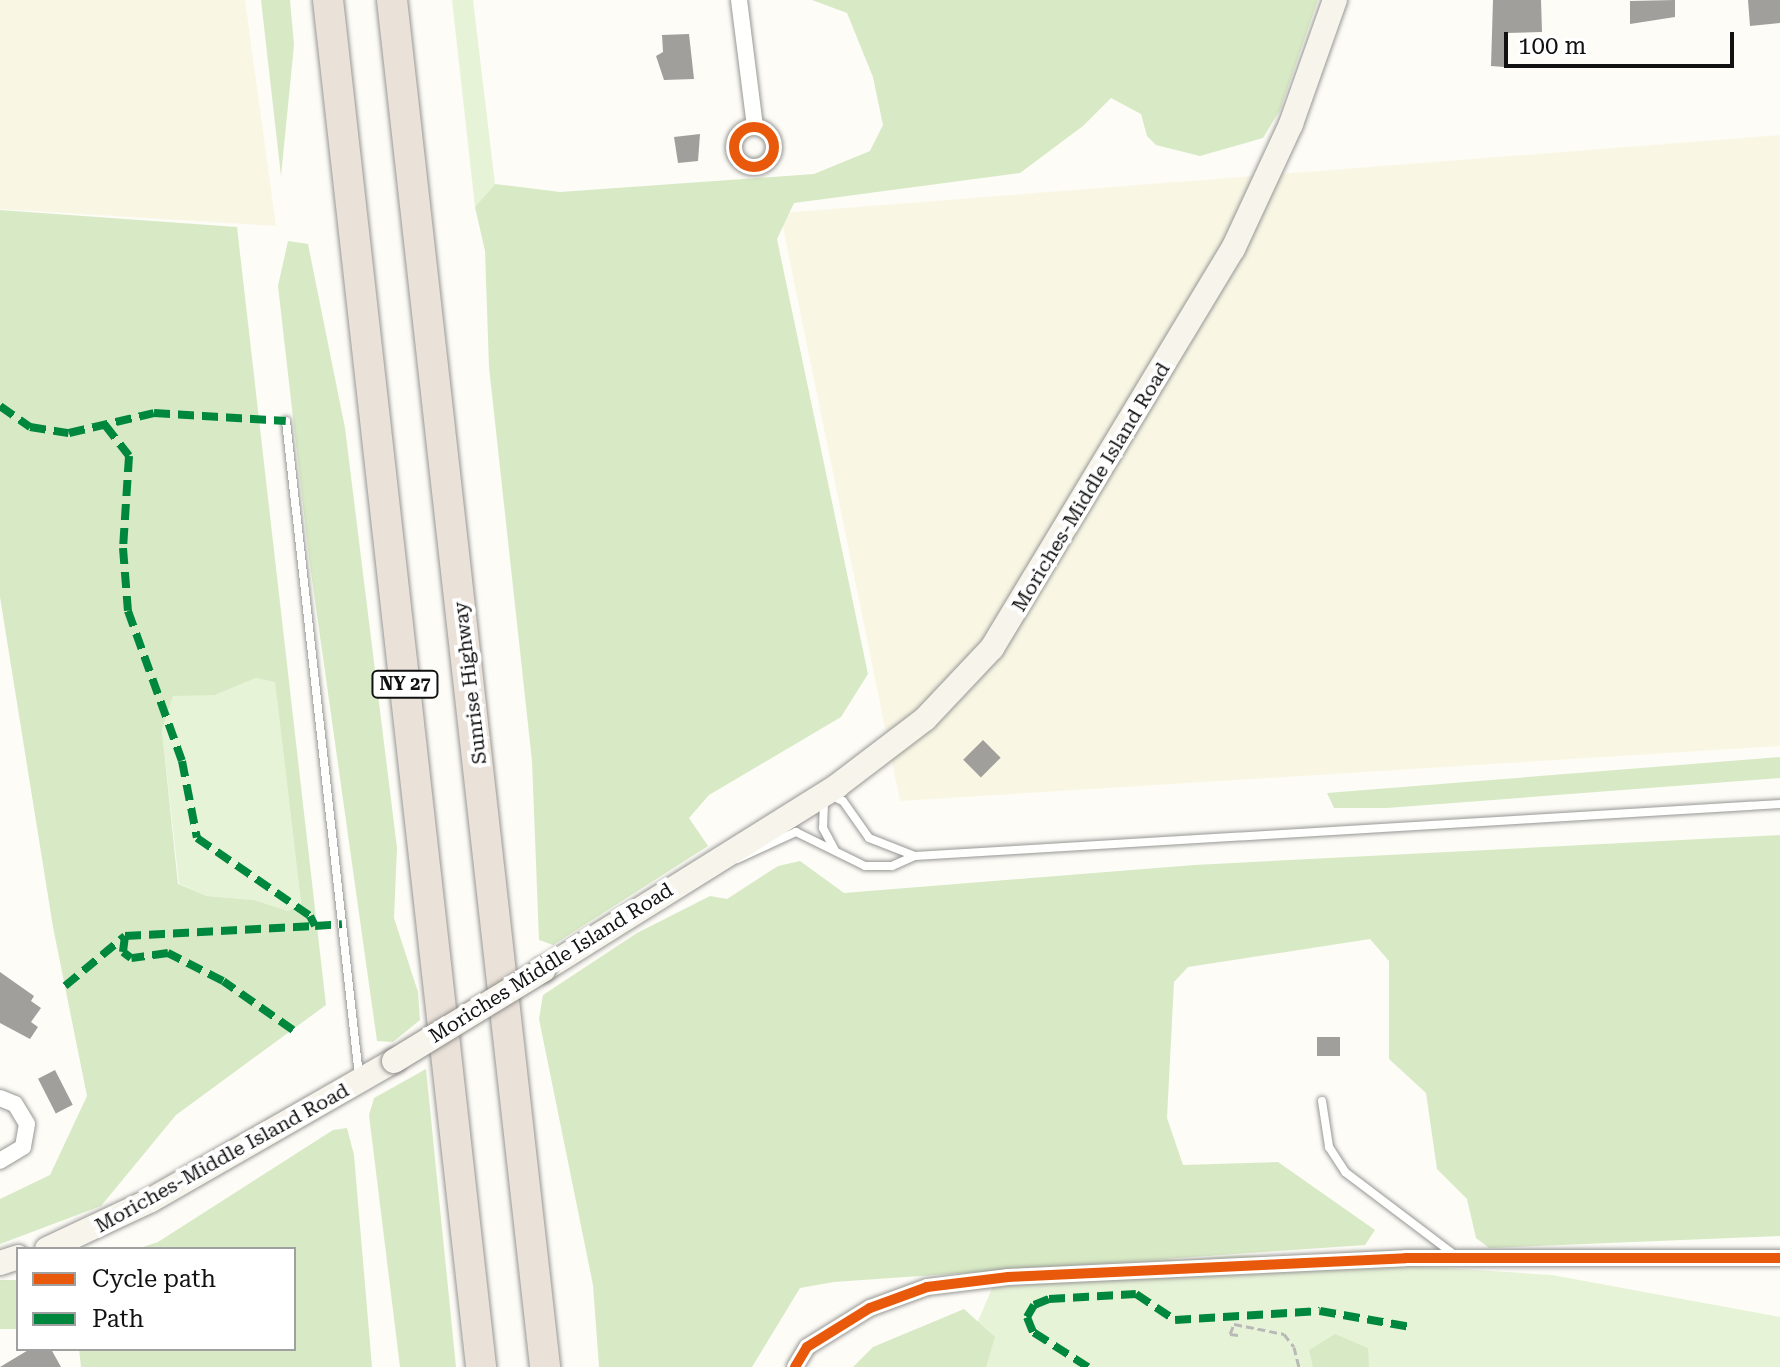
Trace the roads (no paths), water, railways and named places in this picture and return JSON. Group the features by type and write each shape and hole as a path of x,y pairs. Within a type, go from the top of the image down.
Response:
{"highway":[{"name":"NY 27","path":"328,0 481,1367"},
{"name":"Sunrise Highway","path":"392,0 545,1367"}],"main road":[{"name":"Moriches-Middle Island Road","path":"709,865 826,793 947,698 992,648 1039,575 1233,249 1291,124 1335,0"},
{"name":"Moriches Middle Island Road","path":"394,1061 709,865"},
{"name":"Moriches-Middle Island Road","path":"51,1247 151,1200 394,1061"}],"street":[{"path":"739,0 755,126"},
{"path":"0,1098 15,1104 27,1124 23,1147 0,1161"},
{"path":"795,1367 807,1347 870,1308 927,1287 1008,1277 1460,1259 1780,1258"}],"lane":[{"path":"286,421 360,1081"},
{"path":"834,849 823,828 826,793 843,801 869,838 915,856"},
{"path":"709,865 748,856 796,832 865,866 892,866 915,856 1780,804"},
{"path":"1322,1101 1329,1147 1345,1172 1460,1259"}]}
